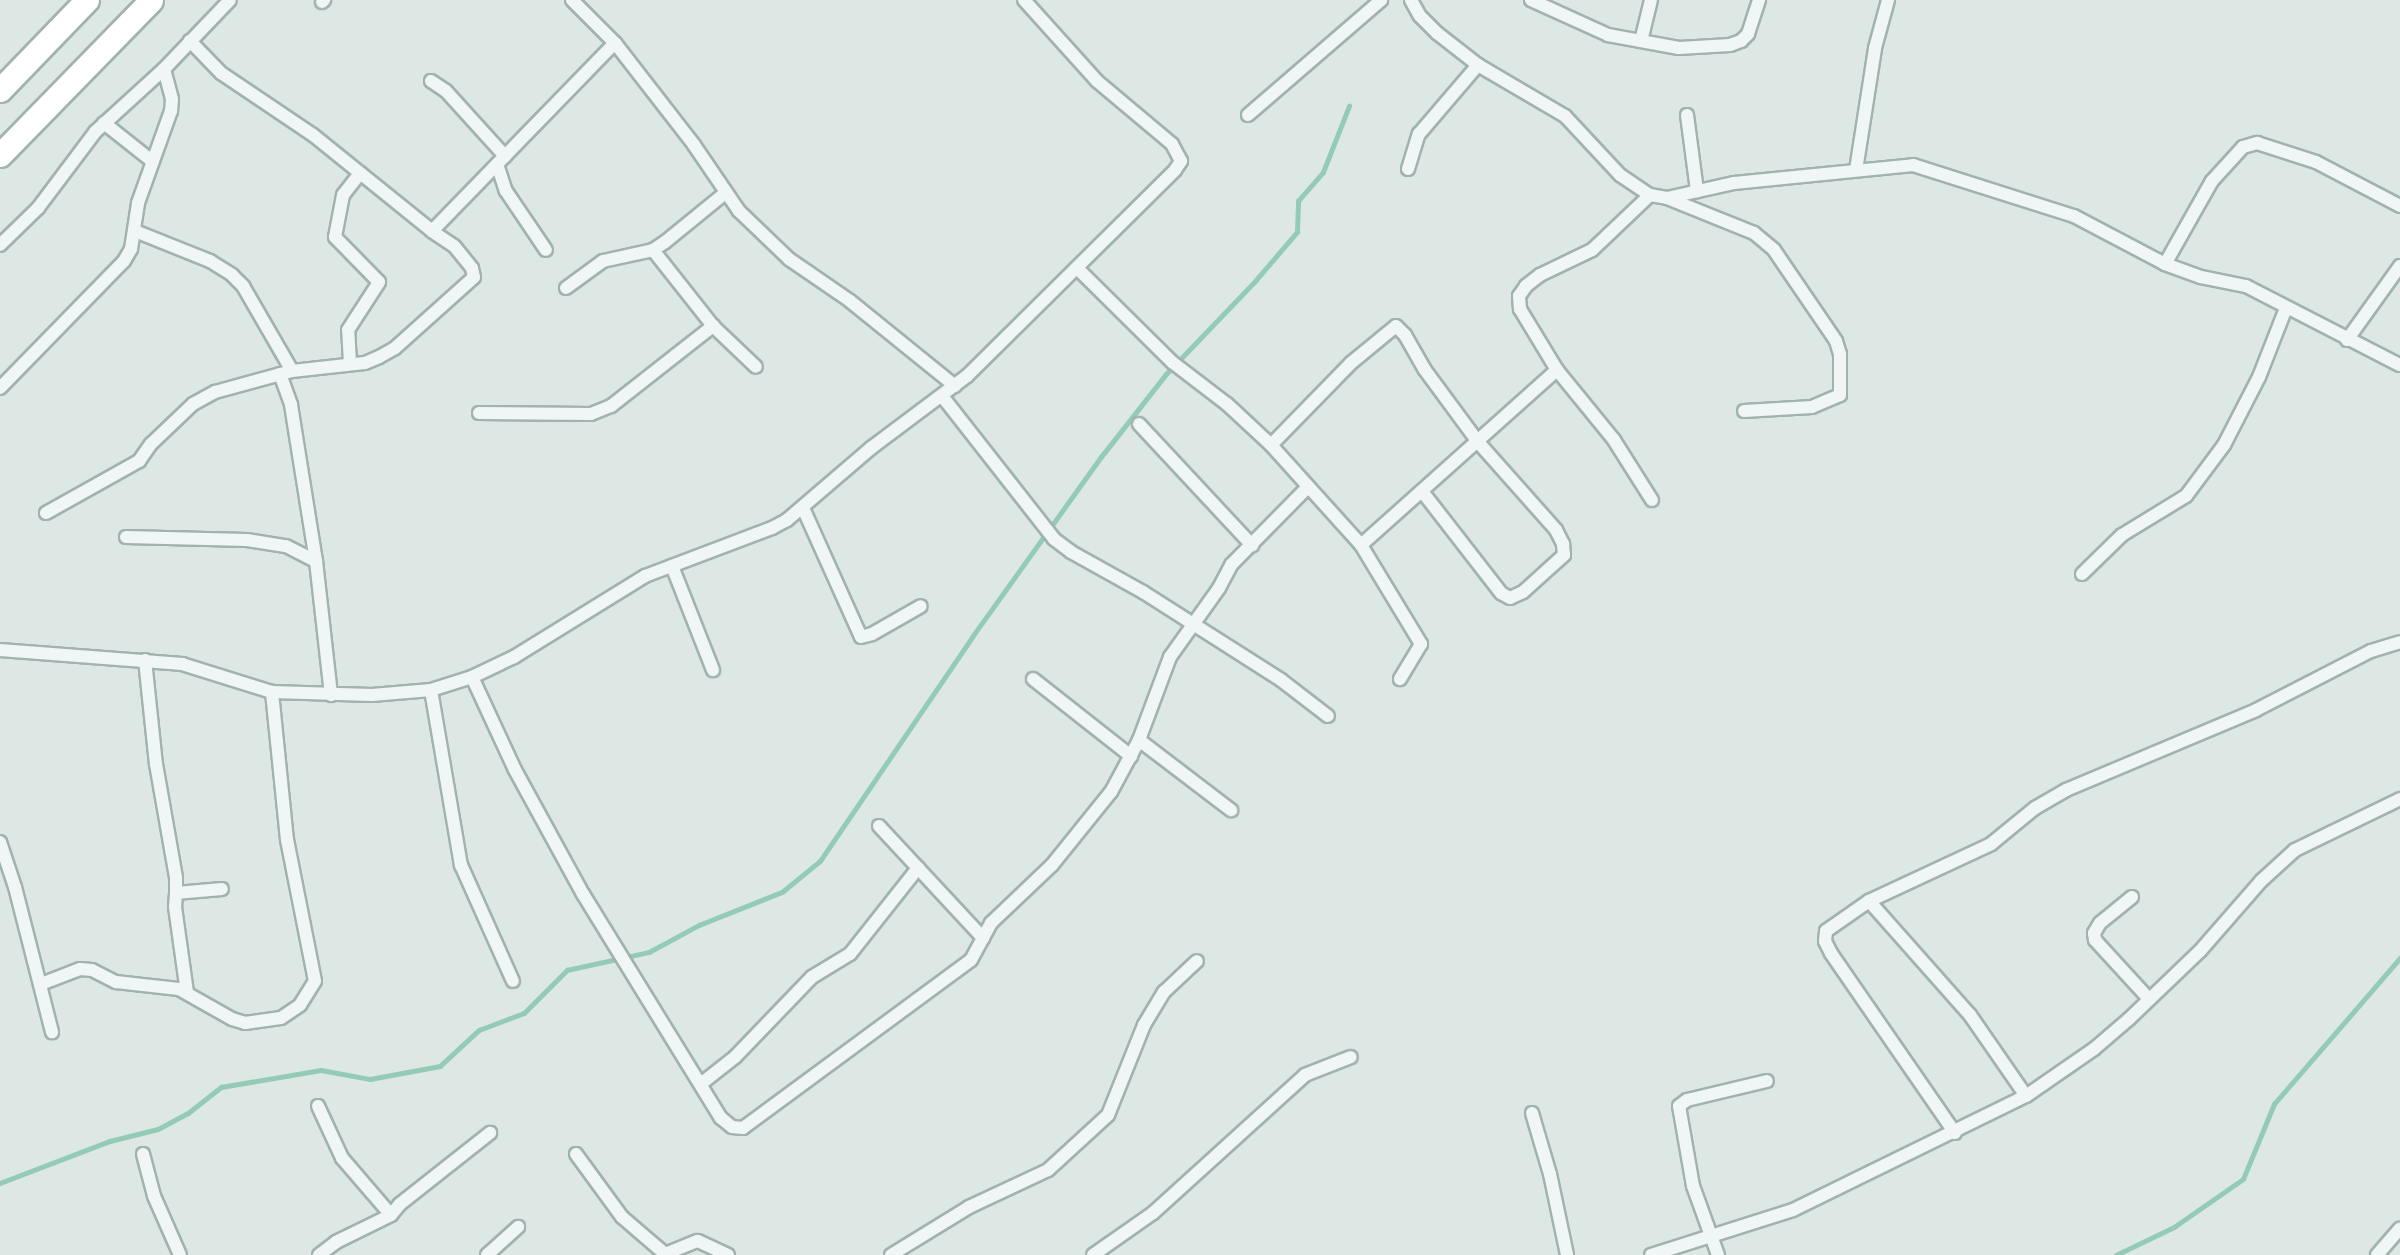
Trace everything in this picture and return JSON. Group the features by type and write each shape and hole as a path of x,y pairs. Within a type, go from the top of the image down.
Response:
{"highway":[{"path":"0,90 88,0"},
{"path":"0,155 151,0"}],"street":[{"path":"0,245 38,208 104,123 164,69 230,0"},
{"path":"572,0 615,43 694,145 739,211 789,259 850,301 955,386"},
{"path":"0,650 182,664 272,692 331,695 430,690 472,677 514,657 628,585 772,528 803,508 871,448 955,386 1077,268 1181,161 1180,154 1172,144 1097,81 1024,0"},
{"path":"1248,115 1381,0"},
{"path":"1410,0 1420,16 1437,33 1478,65 1565,116 1620,174 1650,195 1667,198 1754,233 1774,250 1836,341 1840,354 1840,395 1812,407 1744,411"},
{"path":"1531,0 1549,4 1591,29 1679,48 1730,45 1748,34 1759,0"},
{"path":"1641,41 1651,0"},
{"path":"1856,170 1875,48 1888,0"},
{"path":"46,513 139,461 151,444 193,404 215,392 286,373 365,363 395,348 474,277 472,268 454,246 313,135 221,73 190,41"},
{"path":"432,231 615,43"},
{"path":"1408,169 1419,134 1478,65"},
{"path":"0,388 124,261 135,231 138,203 171,111 172,99 164,69"},
{"path":"432,81 446,91 501,160 506,191 546,250"},
{"path":"1687,115 1697,191"},
{"path":"104,123 152,161"},
{"path":"2165,264 2212,181 2243,147 2257,143 2316,162 2400,206"},
{"path":"1667,198 1734,183 1913,165 2074,216 2165,264 2201,277 2246,286 2400,365"},
{"path":"350,364 348,330 379,282 335,237 343,195 360,173"},
{"path":"566,288 603,261 653,250 725,193"},
{"path":"1650,195 1592,250 1541,275 1526,286 1519,296 1520,309 1557,370 1614,440 1652,500"},
{"path":"135,231 210,261 233,275 243,286 286,373 316,561 331,695"},
{"path":"653,250 713,326 756,368"},
{"path":"2347,340 2400,266"},
{"path":"1077,268 1172,362 1227,404 1271,445 1361,545 1421,644 1400,679"},
{"path":"2082,574 2122,535 2186,496 2224,444 2259,377 2286,308"},
{"path":"479,413 591,414 611,406 713,326"},
{"path":"1271,445 1351,363 1396,326 1405,335 1425,370 1478,442 1556,530 1563,544 1564,555 1523,592 1510,598 1501,593 1422,491"},
{"path":"1361,545 1557,370"},
{"path":"942,396 1054,539 1281,680 1328,716"},
{"path":"1139,424 1252,545"},
{"path":"472,677 515,770 583,894 702,1083 721,1118 732,1127 743,1128 971,960 999,914 1052,865 1111,792 1139,740 1161,674 1232,564 1308,487"},
{"path":"803,508 861,637 872,635 921,606"},
{"path":"126,537 247,540 286,546 316,561"},
{"path":"672,566 713,670"},
{"path":"1955,1133 1825,941 1826,931 1835,922 1869,901 1991,844 2035,808 2066,790 2256,710 2371,651 2400,642"},
{"path":"145,660 156,764 177,878 175,907 187,992"},
{"path":"1032,679 1131,756"},
{"path":"430,690 461,865 513,981"},
{"path":"41,984 79,969 92,970 116,982 187,992 232,1019 245,1023 281,1018 300,1005 315,981 287,840 272,692"},
{"path":"1139,740 1231,810"},
{"path":"1651,1255 1793,1210 2026,1096 2094,1049 2149,999 2200,951 2261,881 2295,850 2400,799"},
{"path":"878,826 983,938"},
{"path":"0,842 16,887 52,1032"},
{"path":"702,1083 745,1047 811,977 850,954 918,868"},
{"path":"176,893 222,889"},
{"path":"2132,897 2100,923 2094,933 2095,940 2149,999"},
{"path":"1869,901 1970,1015 2026,1096"},
{"path":"891,1255 969,1207 1048,1170 1108,1115 1144,1025 1164,992 1197,961"},
{"path":"1093,1255 1153,1213 1305,1075 1351,1057"},
{"path":"1718,1255 1693,1186 1679,1106 1687,1100 1768,1081"},
{"path":"318,1106 342,1158 391,1215"},
{"path":"1532,1113 1553,1185 1567,1255"},
{"path":"319,1255 336,1242 391,1215 400,1204 490,1133"},
{"path":"143,1154 154,1196 180,1255"},
{"path":"576,1154 622,1217 664,1254 698,1241 728,1255"},
{"path":"487,1255 518,1227"},
{"path":"2377,1255 2400,1229"}],"waterway":[{"path":"0,1183 110,1141 158,1129 188,1113 221,1087 321,1070 370,1079 440,1066 479,1030 524,1013 567,970 649,952 699,925 782,892 820,861 972,637 1101,457 1166,374 1256,280 1297,232 1298,201 1323,172 1349,106"},
{"path":"2116,1255 2174,1227 2243,1179 2274,1104 2400,958"}]}
